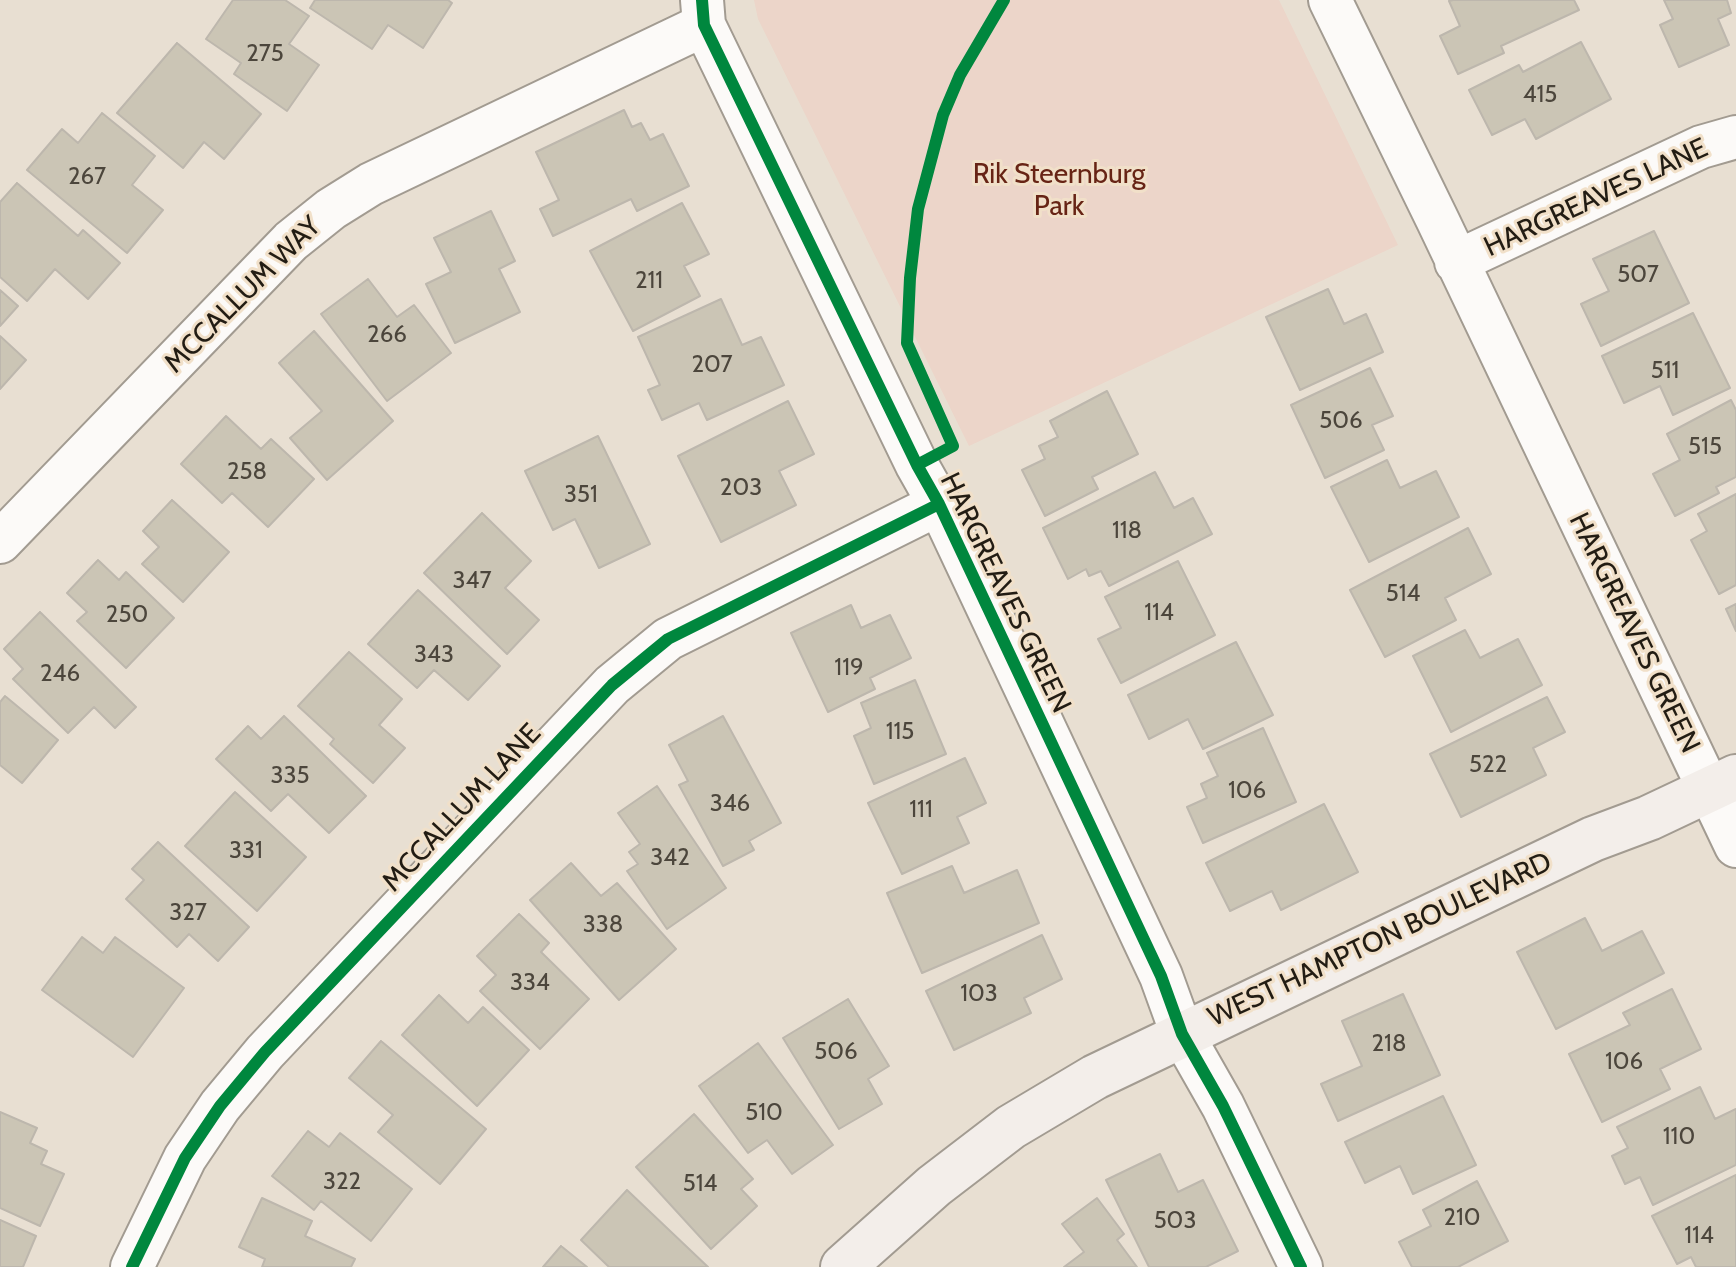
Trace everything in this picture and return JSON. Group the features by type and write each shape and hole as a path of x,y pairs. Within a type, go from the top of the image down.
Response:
{"street":[{"name":"HARGREAVES GREEN","path":"1330,0 1456,262 1723,783 1736,846"},
{"name":"HARGREAVES GREEN","path":"703,13 1161,976 1182,1034 1223,1106 1301,1267"},
{"name":"MCCALLUM WAY","path":"0,542 291,241 331,209 371,184 703,13"},
{"name":"HARGREAVES LANE","path":"1456,262 1701,147 1736,137"},
{"name":"MCCALLUM LANE","path":"132,1267 185,1158 229,1095 265,1052 612,685 668,639 939,504"},
{"name":"WEST HAMPTON BOULEVARD","path":"843,1267 934,1186 1011,1127 1095,1077 1593,839 1649,818 1723,783"}],"green space":[{"name":"Rik Steernburg Park","path":"754,0 1279,0 1398,245 969,446 758,19"}],"building":[{"path":"233,0 285,0 309,16 289,44 319,65 287,111 234,74 241,63 206,39"},
{"path":"315,0 448,0 452,3 423,48 388,25 372,49 310,8"},
{"path":"1574,0 1579,10 1501,46 1504,53 1458,74 1440,36 1460,26 1449,1"},
{"path":"1664,0 1727,0 1731,13 1718,19 1729,45 1679,67 1660,25 1673,19"},
{"path":"1581,42 1611,99 1536,139 1525,119 1492,135 1469,90 1519,65 1523,72"},
{"path":"177,43 261,114 224,159 204,142 183,168 117,113"},
{"path":"624,110 632,127 641,123 650,140 663,134 689,186 637,211 631,199 553,236 540,209 559,200 536,152"},
{"path":"102,113 155,156 132,185 163,210 127,253 27,170 62,129 78,143"},
{"path":"17,183 78,236 83,230 120,263 88,299 55,269 27,301 0,277 0,202"},
{"path":"682,203 709,254 684,266 700,296 633,331 590,251"},
{"path":"491,211 515,261 499,269 520,312 455,343 426,284 451,272 434,238"},
{"path":"1654,231 1689,303 1601,346 1581,304 1609,291 1593,259"},
{"path":"368,279 397,317 414,305 451,353 387,401 321,314"},
{"path":"1328,289 1344,324 1366,314 1383,352 1300,390 1266,317"},
{"path":"0,290 18,306 0,326"},
{"path":"721,299 742,345 761,337 784,385 707,420 699,403 662,420 648,390 660,385 638,337"},
{"path":"1693,313 1730,388 1673,415 1660,386 1624,403 1602,356"},
{"path":"314,331 393,421 327,480 290,438 322,411 279,363"},
{"path":"0,336 26,360 0,389"},
{"path":"1370,368 1393,416 1372,425 1384,450 1325,478 1291,405"},
{"path":"1107,391 1138,454 1092,477 1098,489 1045,516 1022,470 1045,459 1039,446 1058,437 1050,421"},
{"path":"1731,400 1736,410 1736,477 1716,487 1719,493 1675,516 1653,474 1680,460 1667,434"},
{"path":"788,401 814,454 779,471 796,505 721,542 678,456"},
{"path":"226,416 261,449 271,439 314,479 268,527 232,493 222,503 181,464"},
{"path":"598,436 650,544 599,568 575,519 553,530 525,471"},
{"path":"1387,460 1400,488 1436,471 1459,517 1369,562 1331,487"},
{"path":"1155,472 1174,508 1193,498 1212,534 1109,586 1101,571 1089,576 1086,569 1068,579 1043,528"},
{"path":"1736,494 1736,585 1719,594 1691,540 1707,531 1698,514"},
{"path":"172,500 229,552 183,602 142,564 159,547 143,531"},
{"path":"482,513 531,561 505,588 539,620 507,654 424,573"},
{"path":"1468,528 1491,574 1445,598 1456,620 1385,657 1350,590"},
{"path":"98,560 119,580 126,572 174,618 126,668 77,621 87,612 67,593"},
{"path":"1178,561 1215,635 1121,683 1098,639 1121,628 1105,597"},
{"path":"418,590 500,666 468,700 434,670 417,688 368,644"},
{"path":"1736,604 1736,631 1726,609"},
{"path":"851,605 861,628 890,615 911,658 870,678 875,689 828,712 791,633"},
{"path":"40,612 136,707 115,728 94,707 68,733 13,679 23,669 4,649"},
{"path":"1465,630 1480,658 1518,639 1542,685 1451,732 1413,656"},
{"path":"1236,642 1273,715 1203,749 1188,719 1149,739 1128,695"},
{"path":"349,652 402,699 379,725 405,748 373,783 330,744 334,739 298,706"},
{"path":"915,680 946,754 874,784 854,736 871,728 861,703"},
{"path":"5,696 58,740 22,783 0,765 0,702"},
{"path":"1547,697 1565,732 1533,748 1546,775 1461,817 1430,754"},
{"path":"284,716 366,796 329,833 288,794 271,811 216,759 248,726 261,739"},
{"path":"723,716 781,823 749,841 754,850 723,866 679,785 688,781 669,745"},
{"path":"1263,728 1296,802 1203,843 1187,807 1207,798 1201,784 1218,776 1207,753"},
{"path":"965,758 986,803 957,817 969,843 902,874 868,803"},
{"path":"657,786 726,888 667,929 627,871 638,864 629,852 640,844 618,813"},
{"path":"235,792 306,857 257,911 185,846"},
{"path":"1324,804 1358,872 1281,910 1272,891 1230,911 1206,863"},
{"path":"158,842 249,927 218,961 189,934 177,947 126,899 144,880 132,869"},
{"path":"571,863 601,896 617,883 676,949 619,1000 530,900"},
{"path":"952,866 964,893 1017,870 1039,923 922,973 887,893"},
{"path":"519,914 549,943 541,952 589,999 540,1049 480,991 496,975 477,956"},
{"path":"1585,918 1602,951 1642,931 1664,973 1556,1029 1517,952"},
{"path":"1042,935 1062,979 1024,998 1031,1013 954,1050 926,991"},
{"path":"82,937 103,953 115,937 184,988 133,1057 42,990"},
{"path":"1672,989 1701,1049 1660,1069 1670,1089 1602,1122 1569,1054 1630,1025 1623,1013"},
{"path":"1403,994 1440,1075 1338,1121 1321,1084 1362,1066 1342,1021"},
{"path":"439,995 468,1023 483,1007 529,1050 477,1106 402,1035"},
{"path":"848,999 889,1066 868,1079 882,1104 839,1129 783,1038"},
{"path":"381,1041 486,1129 440,1184 378,1132 393,1115 349,1078"},
{"path":"758,1043 833,1145 792,1174 767,1140 748,1153 699,1086"},
{"path":"1700,1087 1715,1119 1736,1109 1736,1165 1653,1205 1640,1177 1625,1184 1612,1156 1628,1148 1617,1127"},
{"path":"1443,1096 1476,1165 1413,1194 1400,1166 1365,1183 1345,1142"},
{"path":"0,1112 37,1128 30,1143 47,1151 41,1164 64,1174 40,1226 0,1208"},
{"path":"694,1114 753,1179 741,1189 757,1206 711,1249 636,1167"},
{"path":"308,1131 329,1147 340,1133 412,1189 371,1241 321,1201 314,1210 272,1176"},
{"path":"1160,1154 1178,1192 1203,1180 1238,1251 1206,1267 1149,1267 1106,1180"},
{"path":"1736,1175 1736,1267 1696,1267 1691,1257 1677,1264 1652,1216"},
{"path":"1477,1181 1508,1241 1458,1267 1412,1267 1399,1242 1431,1226 1423,1210"},
{"path":"627,1190 708,1267 609,1267 581,1240"},
{"path":"262,1198 312,1221 305,1236 355,1259 351,1267 262,1267 265,1259 239,1247"},
{"path":"1097,1198 1124,1234 1117,1240 1137,1267 1064,1267 1084,1252 1062,1224"},
{"path":"0,1220 36,1236 23,1267 0,1267"},
{"path":"561,1246 587,1267 543,1267"}],"cycle path":[{"path":"702,0 704,25 917,465 939,504 1161,976 1182,1034 1223,1106 1301,1267"},
{"path":"917,465 953,446 907,343 918,209 943,115 960,75 1004,0"},
{"path":"132,1267 185,1158 220,1106 265,1052 612,685 668,639 939,504"}]}
